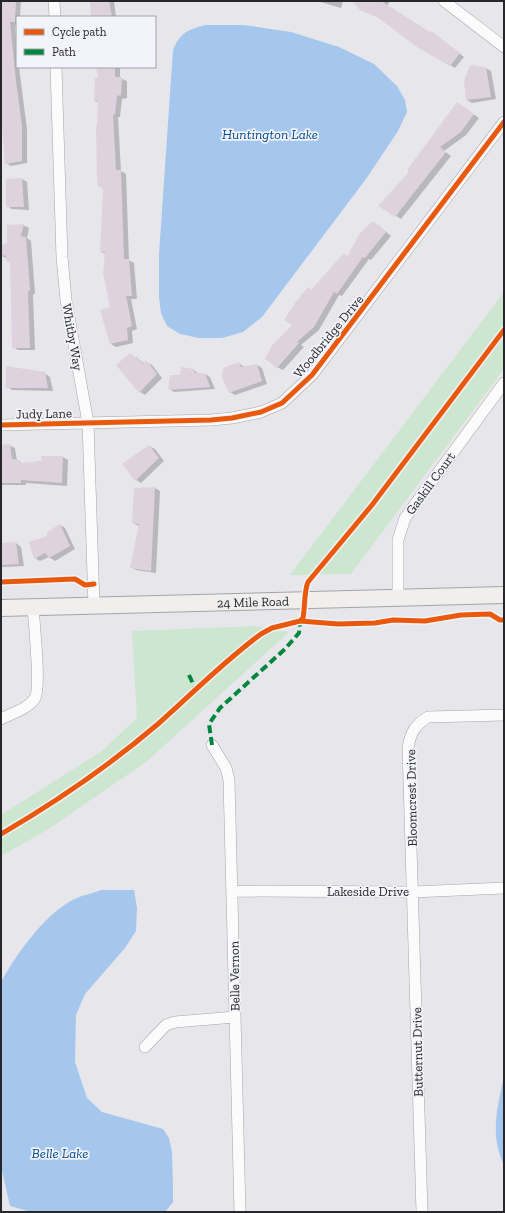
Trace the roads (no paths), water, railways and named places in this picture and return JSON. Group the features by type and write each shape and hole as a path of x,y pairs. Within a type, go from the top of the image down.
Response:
{"street":[{"path":"54,1 55,16"},
{"path":"444,1 504,47"},
{"name":"Whitby Way","path":"56,68 65,286 88,423 94,606"},
{"name":"Woodbridge Drive","path":"88,423 211,420 232,418 261,412 291,396 312,375 369,303 504,122"},
{"name":"Gaskill Court","path":"398,598 398,540 405,518 504,383"},
{"name":"Judy Lane","path":"1,425 88,423"},
{"name":"24 Mile Road","path":"1,608 504,595"},
{"path":"1,719 26,706 36,697 38,682 33,607"},
{"name":"Bloomcrest Drive","path":"413,892 408,747 414,729 418,723 434,716 504,715"},
{"name":"Belle Vernon","path":"212,744 226,768 229,780 240,1212"},
{"name":"Lakeside Drive","path":"232,891 413,892 504,888"},
{"name":"Butternut Drive","path":"413,892 422,1212"},
{"path":"145,1046 166,1025 175,1022 235,1017"}],"water":[{"name":"Huntington Lake","path":"205,25 244,25 291,32 339,47 374,64 397,86 405,100 407,112 398,131 366,179 262,317 243,332 222,338 199,338 180,334 167,326 161,313 159,297 159,254 173,50 181,36 193,29"},
{"name":"Belle Lake","path":"101,890 134,890 137,908 136,931 125,948 85,994 76,1015 75,1062 87,1098 102,1112 163,1129 169,1138 172,1152 173,1202 165,1212 31,1212 10,1206 1,1166 1,982 14,960 30,938 49,917 73,900"},
{"path":"504,1075 504,1165 499,1154 496,1120"}]}
